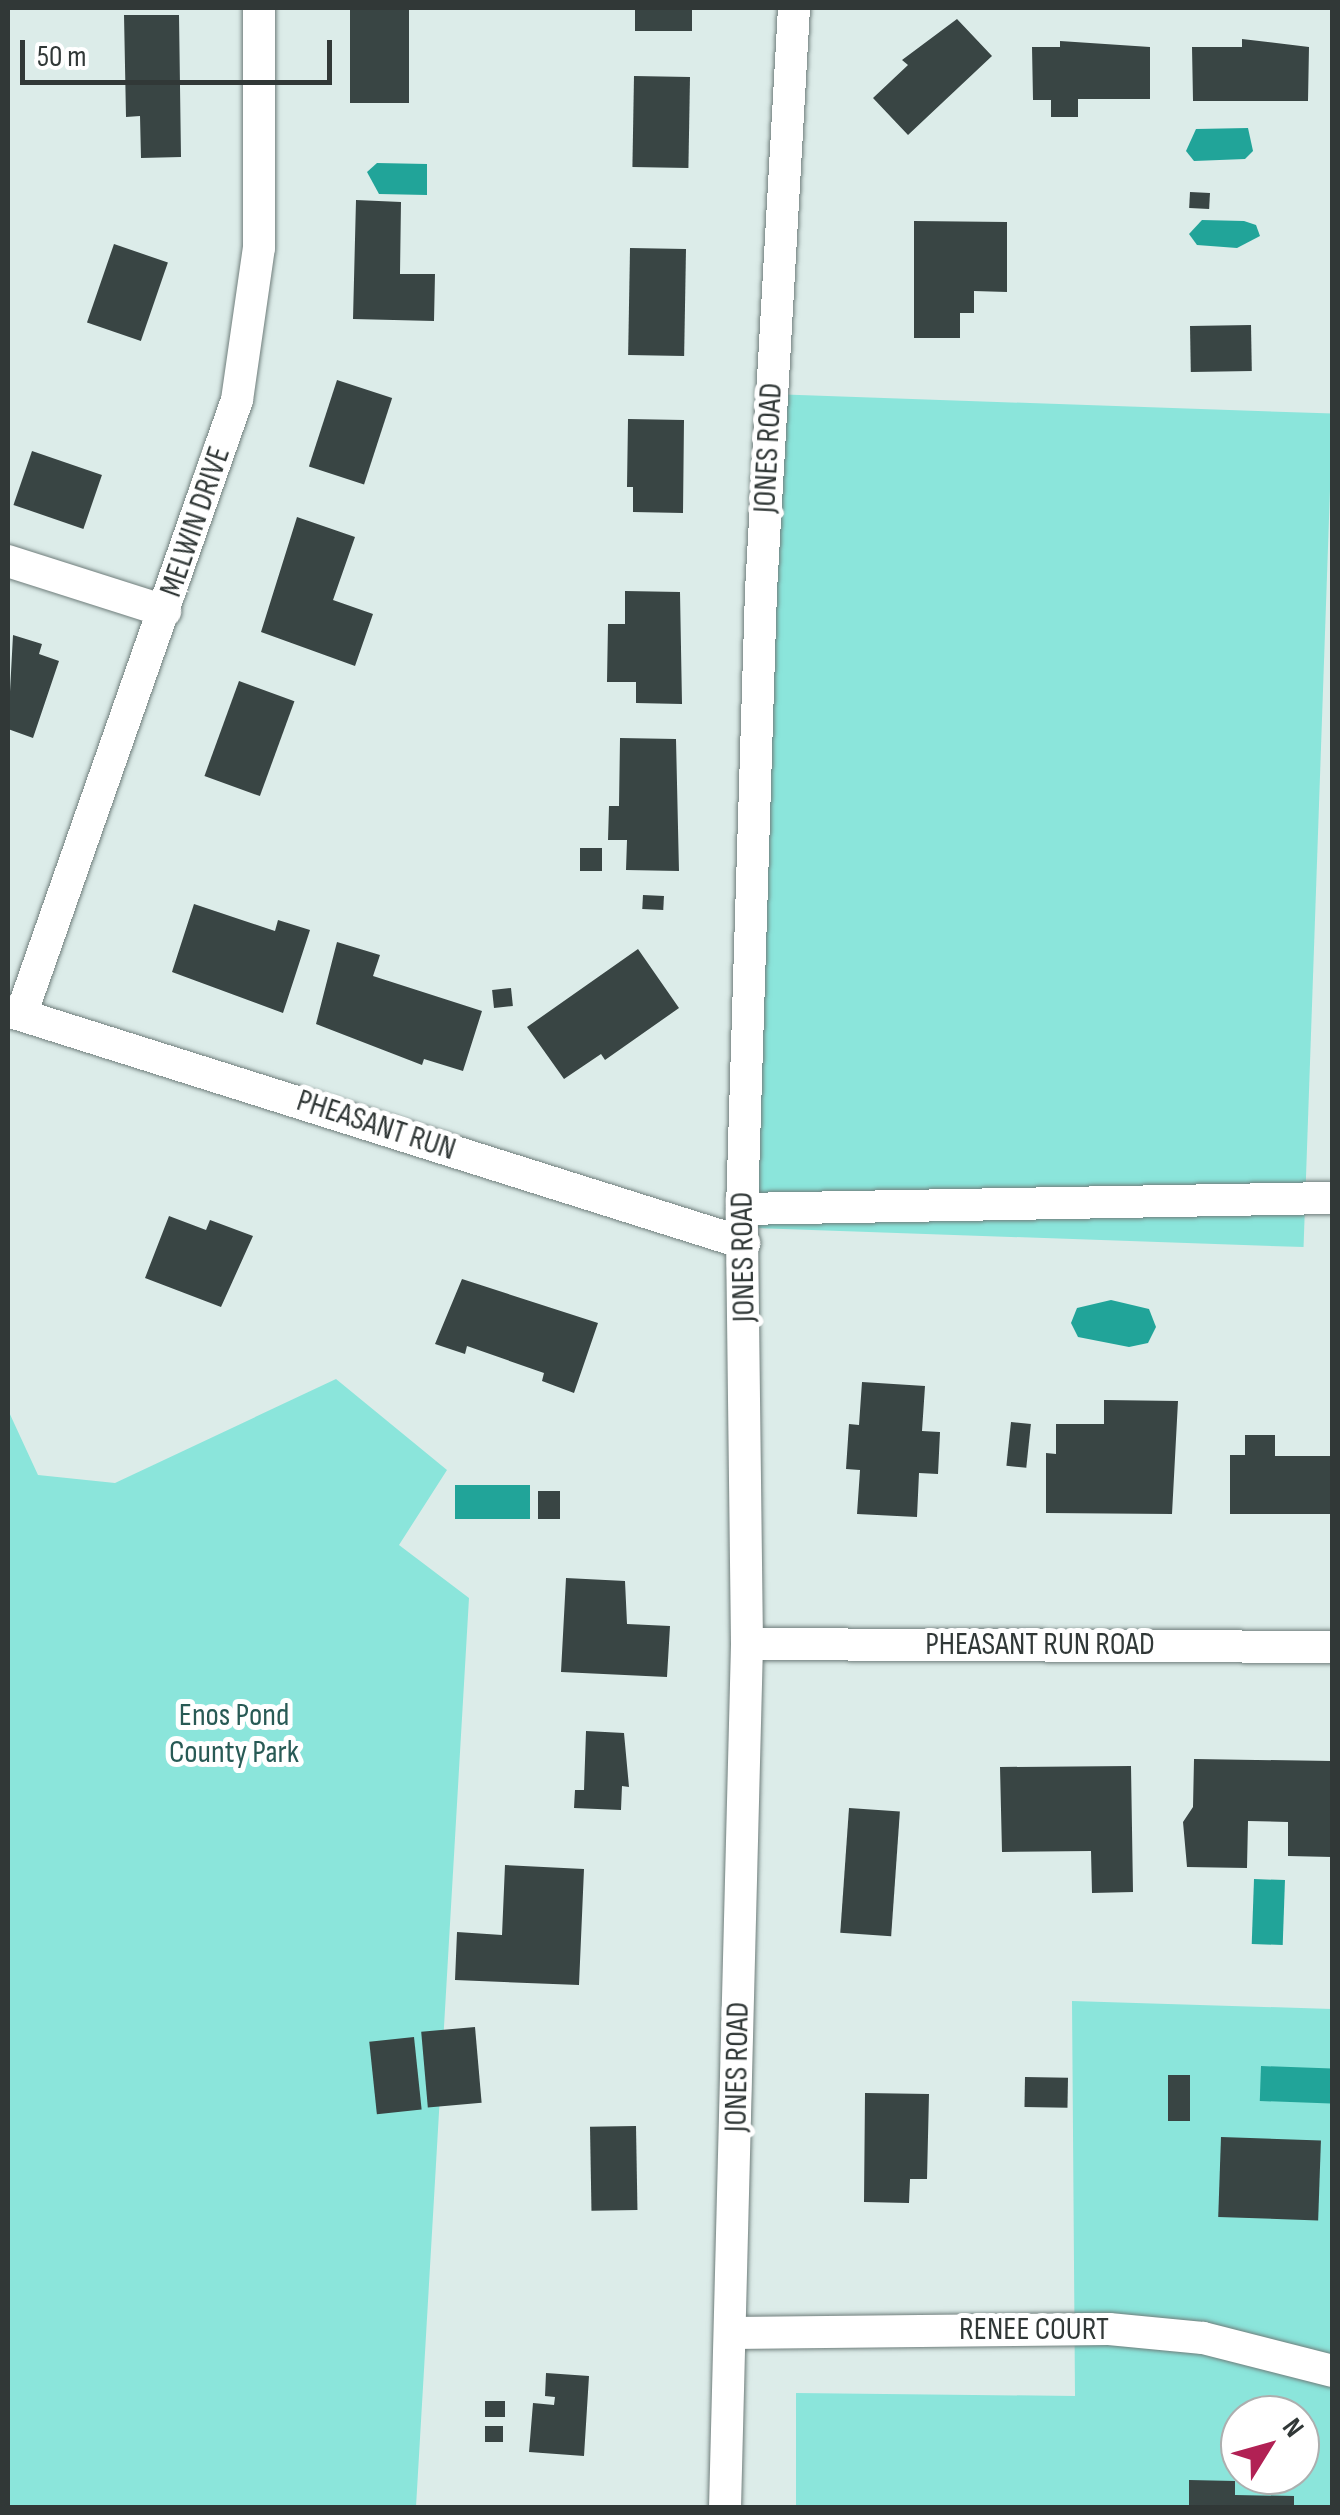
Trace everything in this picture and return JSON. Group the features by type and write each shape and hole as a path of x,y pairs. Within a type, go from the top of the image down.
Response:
{"street":[{"name":"MELWIN DRIVE","path":"14,1013 165,611 238,400 252,332 259,248 259,8"},
{"name":"JONES ROAD","path":"725,2508 747,1644 742,1209 761,591 794,8"},
{"path":"8,561 165,611"},
{"name":"PHEASANT RUN","path":"14,1013 744,1244"},
{"path":"742,1209 1332,1198"},
{"name":"PHEASANT RUN ROAD","path":"747,1644 1332,1647"},
{"name":"RENEE COURT","path":"732,2333 1110,2328 1203,2338 1332,2371"}],"green space":[{"path":"771,394 1332,414 1304,1247 742,1227"},
{"name":"Enos Pond County Park","path":"336,1379 447,1470 399,1545 469,1598 416,2507 8,2507 8,1410 38,1475 115,1483"},
{"path":"1072,2001 1332,2009 1332,2507 796,2508 796,2393 1075,2396"}],"shaded area":[{"path":"1248,128 1253,151 1245,159 1194,161 1186,151 1196,129"},
{"path":"377,163 427,164 427,195 379,194 367,172"},
{"path":"1202,220 1244,221 1256,225 1260,236 1237,248 1197,245 1189,234"},
{"path":"1111,1300 1149,1309 1156,1327 1148,1343 1129,1347 1078,1337 1071,1323 1077,1308"},
{"path":"455,1485 530,1485 530,1519 455,1519"},
{"path":"1254,1879 1285,1880 1283,1945 1252,1944"},
{"path":"1261,2066 1332,2068 1331,2103 1260,2101"}],"building":[{"path":"350,8 409,8 409,103 350,103"},
{"path":"635,8 692,8 692,31 635,31"},
{"path":"124,15 179,15 181,157 141,158 140,116 126,117"},
{"path":"957,19 992,56 908,135 873,98 908,65 902,60"},
{"path":"1242,39 1309,47 1308,101 1193,101 1192,47 1242,47"},
{"path":"1060,41 1150,47 1150,99 1078,99 1078,117 1051,117 1051,100 1033,100 1032,47 1060,47"},
{"path":"634,76 690,77 688,168 632,167"},
{"path":"1190,192 1210,193 1209,209 1189,208"},
{"path":"356,200 401,202 400,274 435,274 434,321 353,319"},
{"path":"914,221 1007,222 1007,292 974,291 974,313 960,313 960,338 914,338"},
{"path":"114,244 168,263 141,341 87,322"},
{"path":"630,248 686,249 684,356 628,355"},
{"path":"1251,325 1252,371 1191,372 1190,326"},
{"path":"337,380 392,398 364,484 309,467"},
{"path":"628,419 684,420 683,513 633,512 633,487 627,487"},
{"path":"32,451 102,475 83,529 13,505"},
{"path":"297,517 355,537 333,600 373,614 355,666 261,632"},
{"path":"625,591 680,592 682,704 636,703 636,682 607,682 608,624 625,624"},
{"path":"13,635 42,644 39,654 59,661 33,738 8,729"},
{"path":"239,681 294,701 260,796 204,776"},
{"path":"620,738 676,739 679,871 626,870 627,840 608,840 609,806 619,806"},
{"path":"580,848 602,848 602,871 580,871"},
{"path":"643,895 664,896 663,910 642,909"},
{"path":"194,904 275,931 278,920 310,930 283,1013 172,972"},
{"path":"337,942 380,955 373,976 482,1011 463,1071 424,1059 422,1065 316,1024"},
{"path":"638,949 679,1008 605,1060 601,1054 564,1079 527,1027"},
{"path":"511,988 513,1006 494,1008 492,990"},
{"path":"169,1216 206,1230 210,1220 253,1236 221,1307 145,1278"},
{"path":"462,1279 598,1323 574,1393 542,1381 544,1373 467,1346 465,1354 435,1344"},
{"path":"862,1382 925,1386 922,1431 940,1432 938,1474 919,1473 917,1517 857,1514 860,1470 846,1469 849,1424 859,1425"},
{"path":"1104,1400 1178,1401 1172,1514 1046,1513 1046,1453 1056,1454 1056,1424 1104,1424"},
{"path":"1011,1422 1031,1424 1026,1468 1006,1466"},
{"path":"1245,1435 1275,1435 1275,1456 1332,1456 1332,1514 1230,1514 1230,1455 1245,1455"},
{"path":"538,1491 560,1491 560,1519 538,1519"},
{"path":"566,1578 625,1581 627,1624 670,1626 667,1677 561,1672"},
{"path":"586,1731 624,1733 629,1787 622,1786 621,1810 574,1808 575,1790 584,1790"},
{"path":"1194,1759 1332,1761 1332,1857 1288,1856 1288,1822 1248,1821 1247,1868 1187,1867 1183,1822 1193,1807"},
{"path":"1131,1766 1133,1892 1092,1893 1091,1851 1002,1852 1000,1767"},
{"path":"849,1808 900,1812 891,1936 840,1933"},
{"path":"505,1865 584,1869 579,1985 455,1980 457,1932 502,1935"},
{"path":"475,2027 482,2103 428,2107 421,2032"},
{"path":"414,2037 422,2110 377,2114 369,2042"},
{"path":"1168,2075 1190,2075 1190,2121 1168,2121"},
{"path":"1025,2077 1068,2078 1067,2108 1024,2107"},
{"path":"865,2093 929,2094 927,2179 910,2179 909,2203 864,2202"},
{"path":"636,2126 637,2210 591,2211 590,2127"},
{"path":"1221,2137 1321,2140 1318,2220 1218,2217"},
{"path":"546,2373 589,2376 584,2456 529,2452 533,2403 554,2405 555,2397 545,2396"},
{"path":"485,2401 505,2401 505,2417 485,2417"},
{"path":"485,2426 503,2426 503,2442 485,2442"},
{"path":"1189,2480 1220,2481 1220,2495 1294,2496 1294,2508 1189,2508"}]}
